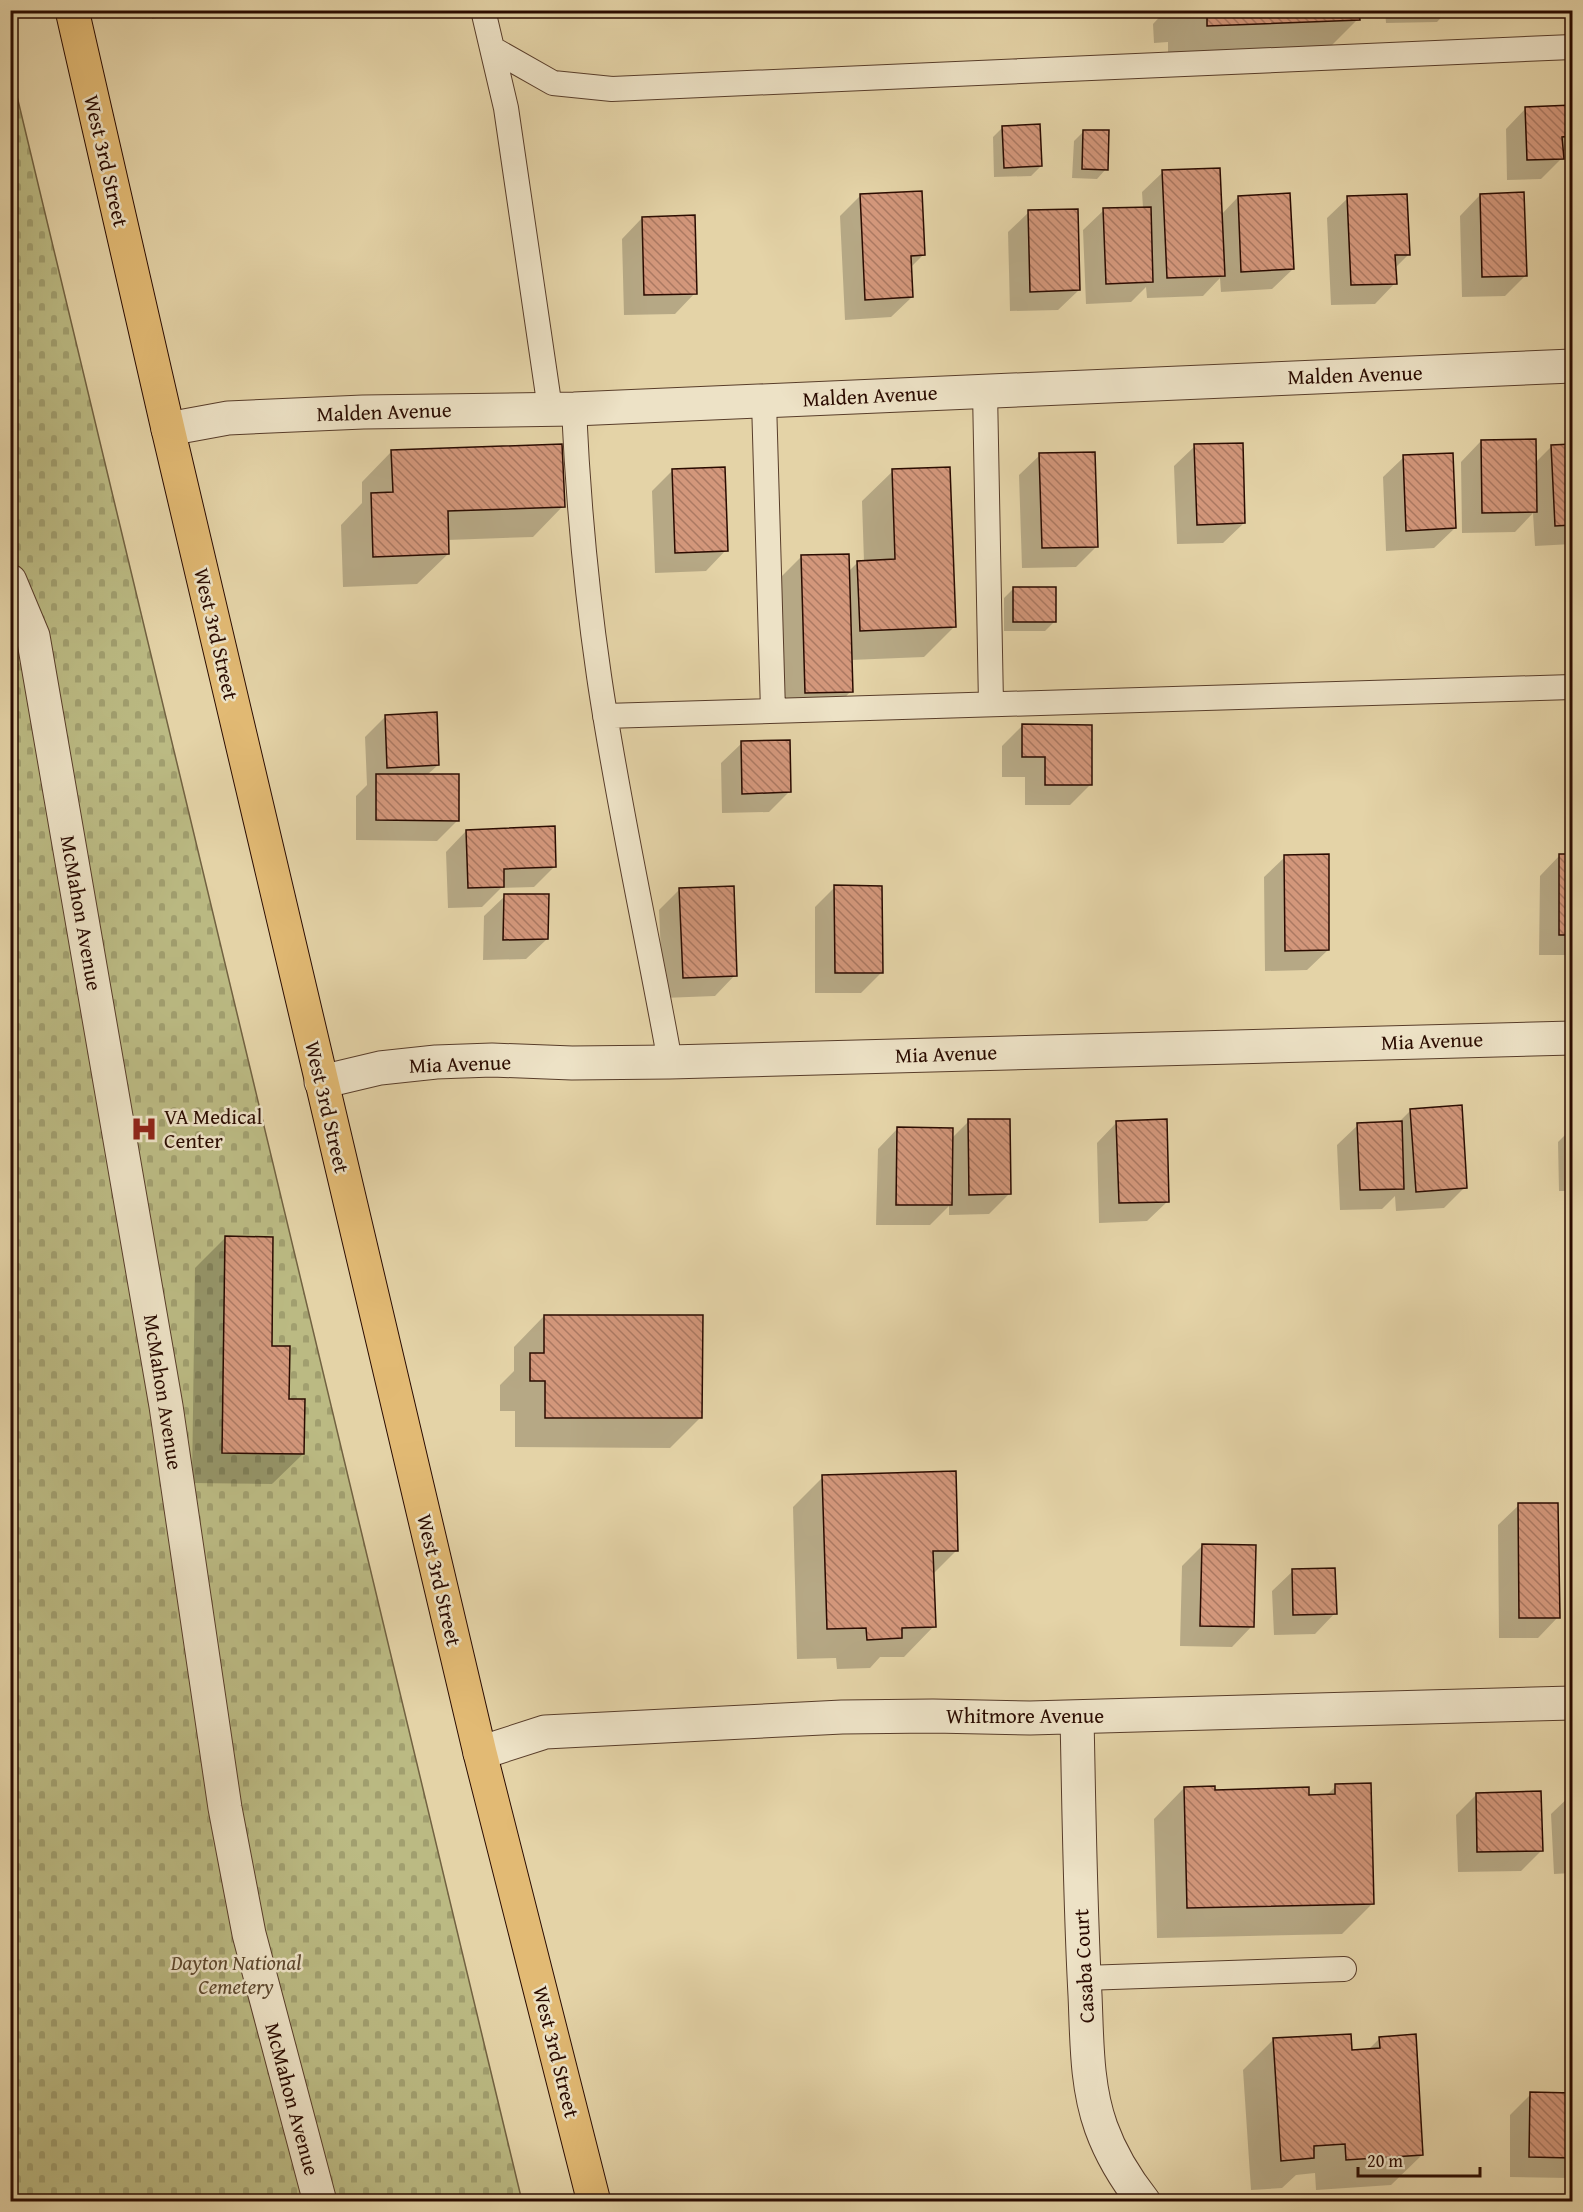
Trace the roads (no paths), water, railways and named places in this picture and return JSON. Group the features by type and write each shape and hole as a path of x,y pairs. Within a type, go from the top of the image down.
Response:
{"main road":[{"name":"West 3rd Street","path":"72,10 168,429 480,1753 594,2202"}],"street":[{"name":"Malden Avenue","path":"168,429 239,418 363,412 562,409 1572,366"},
{"name":"McMahon Avenue","path":"10,581 26,616 35,648 166,1406 225,1808 247,1923 310,2172 320,2202"},
{"name":"Mia Avenue","path":"321,1082 380,1068 436,1062 492,1060 573,1063 670,1062 1572,1038"},
{"name":"Whitmore Avenue","path":"480,1753 545,1732 842,1717 1077,1717 1572,1703"},
{"name":"Casaba Court","path":"1077,1717 1084,1978 1089,2068 1098,2116 1111,2152 1125,2177 1144,2202"}],"lane":[{"path":"483,10 506,108 562,409 576,467 585,567 605,716 633,877 670,1062"},
{"path":"493,49 553,83 612,88 1572,47"},
{"path":"985,391 991,704"},
{"path":"764,401 772,711"},
{"path":"605,716 1572,687"},
{"path":"1084,1978 1344,1970"}],"place":[{"name":"VA Medical Center","path":"144,1129"}],"park label":[{"name":"Dayton National Cemetery","path":"236,1975"}]}
